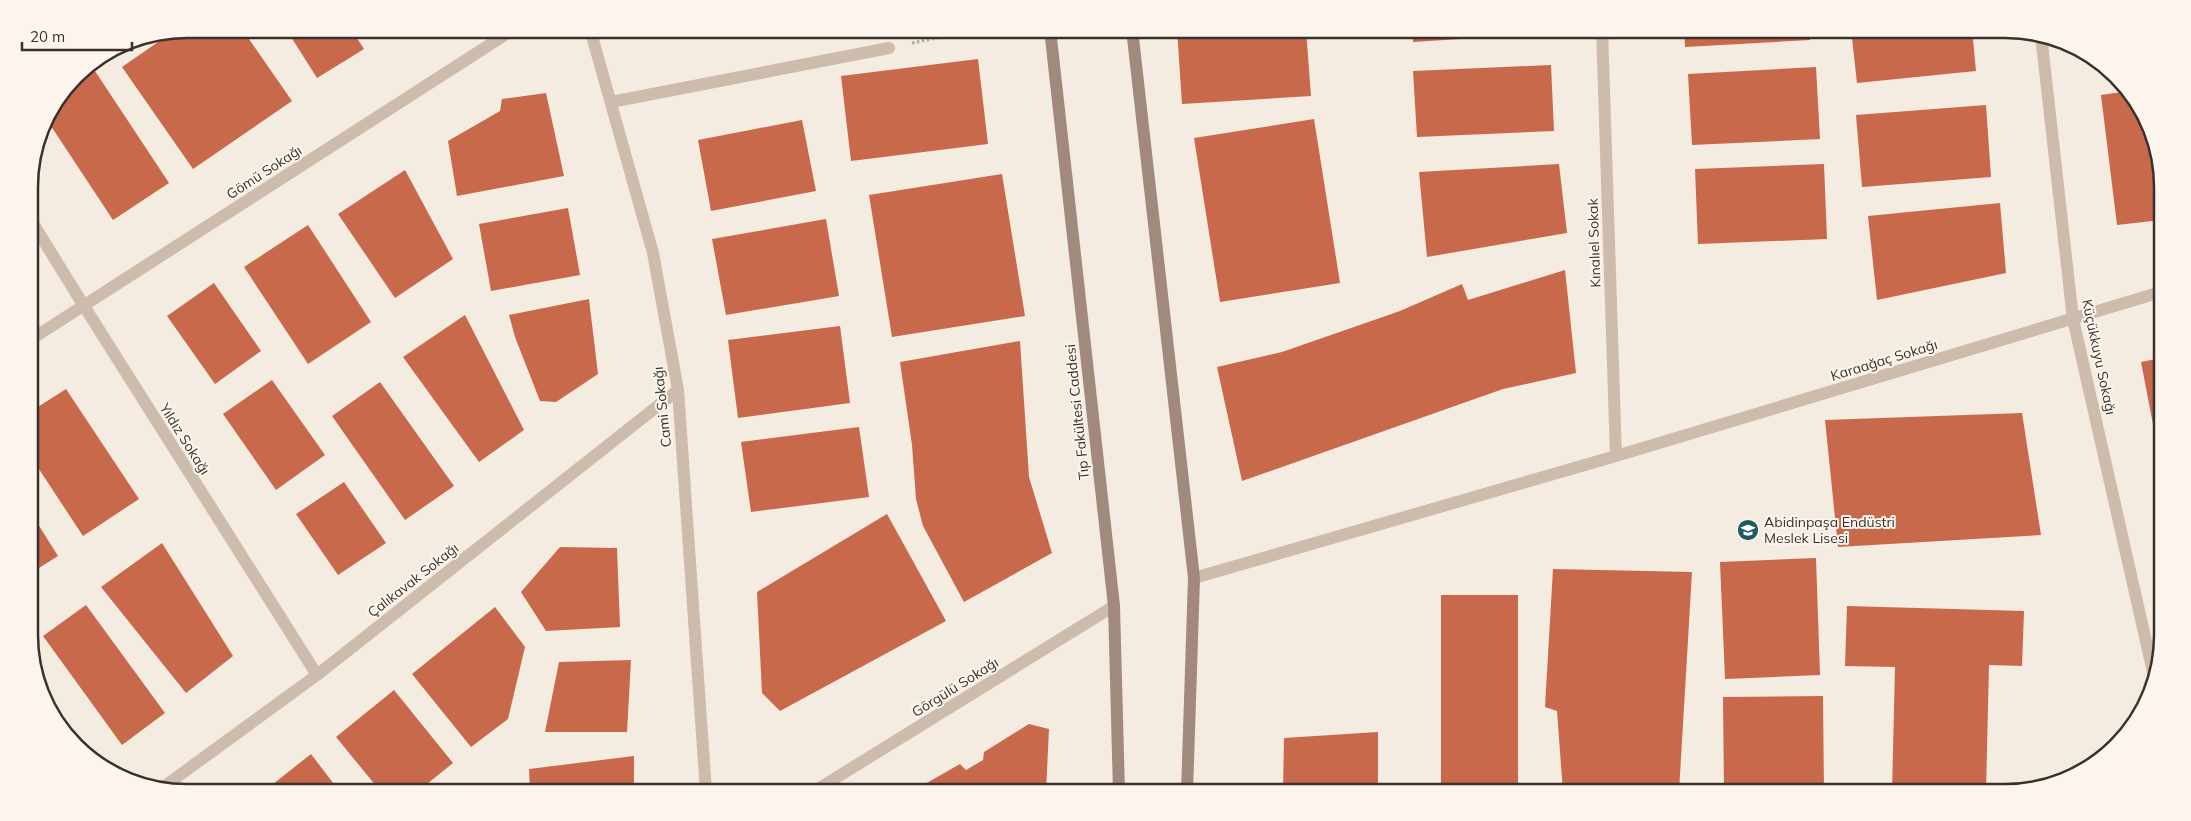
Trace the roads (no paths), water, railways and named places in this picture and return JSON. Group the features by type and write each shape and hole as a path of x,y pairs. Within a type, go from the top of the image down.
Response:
{"main road":[{"name":"Tıp Fakültesi Caddesi","path":"1051,38 1114,606 1119,783"},
{"path":"1133,38 1194,578 1187,783"}],"street":[{"name":"Gömü Sokağı","path":"38,335 500,38"},
{"name":"Cami Sokağı","path":"592,38 653,253 678,390 705,784"},
{"name":"Kınalıel Sokak","path":"1602,38 1616,456"},
{"name":"Küçükkuyu Sokağı","path":"2042,42 2073,319 2150,665"},
{"path":"610,102 889,48"},
{"name":"Yıldız Sokağı","path":"38,232 317,675"},
{"name":"Karaağaç Sokağı","path":"1194,578 1616,456 2154,294"},
{"name":"Çalıkavak Sokağı","path":"170,782 317,675 678,390"},
{"name":"Görgülü Sokağı","path":"827,784 1114,606"}],"place":[{"name":"Abidinpaşa Endüstri Meslek Lisesi","path":"1748,530"}]}
